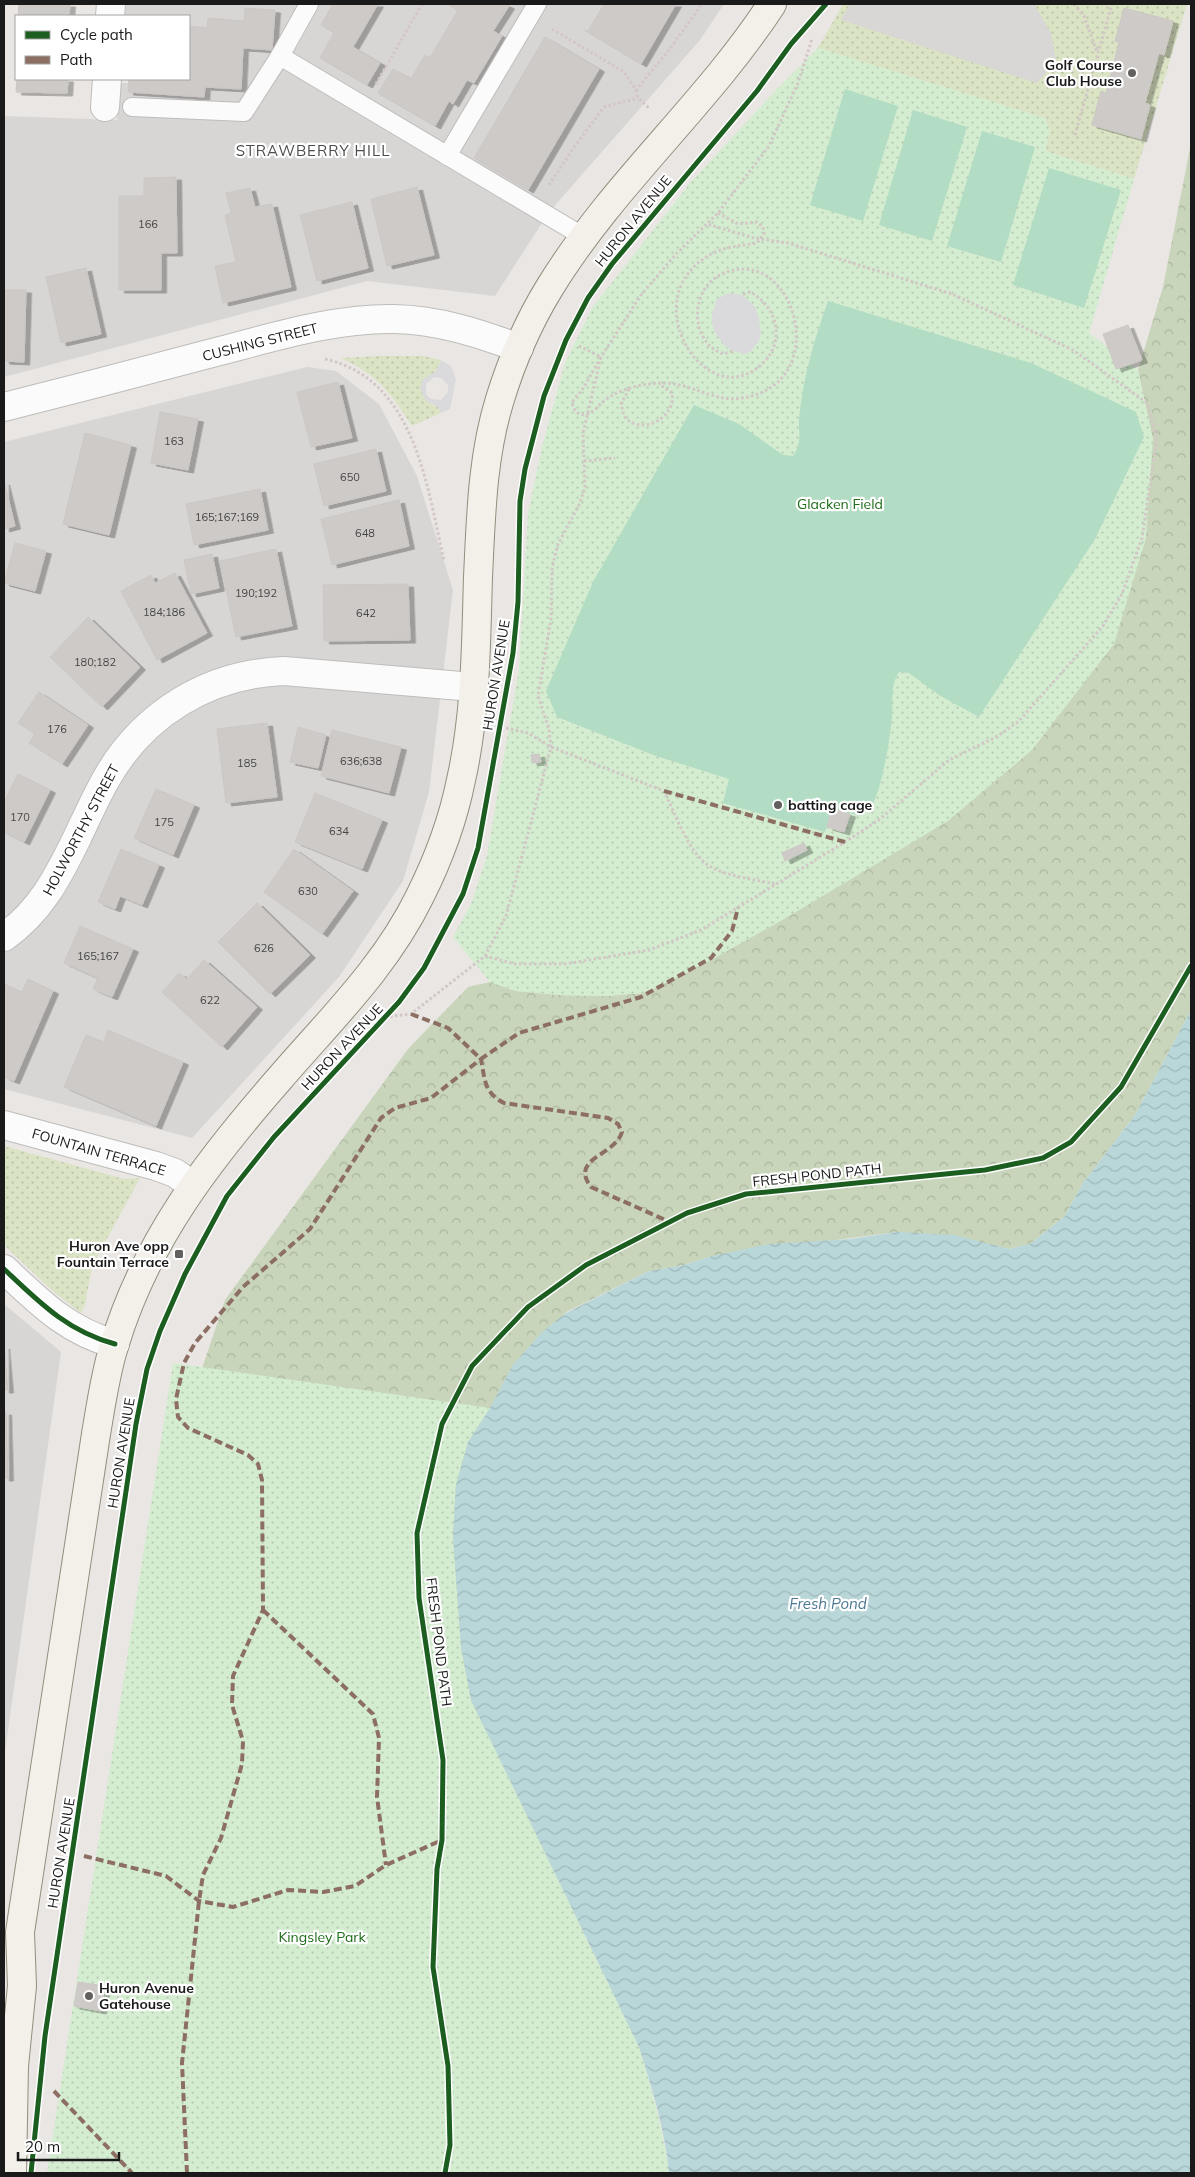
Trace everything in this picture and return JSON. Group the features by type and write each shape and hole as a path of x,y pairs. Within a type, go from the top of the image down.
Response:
{"street":[{"name":"HURON AVENUE","path":"12,2173 8,2092 14,2066 22,1986 20,1932 95,1442 107,1370 114,1344 158,1242 192,1185 251,1112 362,986 390,948 416,905 440,848 458,795 465,759 473,687 481,505 485,468 500,400 519,348 540,303 584,237 728,65 772,4"},
{"path":"105,108 107,80"},
{"name":"CUSHING STREET","path":"4,408 270,338 357,321 413,320 450,325 477,332 519,348"},
{"name":"HOLWORTHY STREET","path":"4,937 30,916 53,885 106,780 122,754 153,721 189,696 227,679 257,673 284,671 473,687"},
{"name":"FOUNTAIN TERRACE","path":"4,1125 156,1166 175,1173 192,1185"},
{"path":"4,1269 43,1306 66,1323 90,1336 114,1344"},
{"name":"HURON AVENUE","path":"4,1970 20,1932"}],"lane":[{"path":"132,107 244,112 280,56 309,4"},
{"path":"447,156 537,4"},
{"path":"280,56 584,237"}],"path":[{"path":"376,84 422,4"},
{"path":"636,90 669,50 702,4"},
{"path":"1074,4 1084,16 1098,54"},
{"path":"1075,135 1112,4"},
{"path":"551,29 624,72 636,90 638,98 649,108"},
{"path":"732,352 723,354 706,342 699,327 699,303 706,287 719,275 734,271 750,271 767,278 775,284 792,307 797,329 796,349 782,375 761,392 735,399 718,398 683,384 656,383 629,388 611,396 587,414 577,413 573,406 572,402 584,387 616,330 640,295 676,254 718,213 769,146 798,83 812,39"},
{"path":"547,189 572,150 604,107 638,98"},
{"path":"718,213 738,224 757,222 763,227 764,234 757,243 730,247 711,254 691,270 680,290 676,316 681,337 690,354 712,372 730,376 749,373 764,362 773,347 777,330 776,322 769,308 750,292 741,295"},
{"path":"485,956 515,964 565,964 649,950 701,930 880,819 949,760 998,736 1019,721 1103,626 1122,594 1142,538 1157,438 1147,403 1073,350 952,294 788,244 761,239 707,224"},
{"path":"579,346 601,357"},
{"path":"385,1017 411,1014 485,956 506,916 551,747 549,729 538,696 551,619 552,568 560,539 583,494 586,480 583,433 601,357"},
{"path":"319,358 349,366 367,377 386,396 398,412 420,461 444,561"},
{"path":"629,388 621,404 624,416 635,423 650,424 665,417 672,408 672,393 669,389 656,383"},
{"path":"584,461 615,458"},
{"path":"506,728 528,733 551,747 664,791 691,846 710,866 728,874 775,884"}],"shaded area":[{"path":"125,4 724,4 700,40 557,203 495,296 367,281 4,377 4,116 117,120 120,83 128,83 129,80 190,80 190,15 124,15"},
{"path":"850,4 1034,4 1051,33 1056,61 1037,83 841,20"},
{"path":"728,293 741,295 746,298 755,307 758,315 761,332 759,341 750,352 745,354 733,351 725,346 714,331 712,314 717,299"},
{"path":"441,360 451,366 456,379 450,409 441,413 438,407 425,400 420,388 423,379 436,371","holes":["434,377 441,378 448,385 448,392 441,400 431,399 426,394 426,384"]},
{"path":"307,367 336,371 379,404 417,476 453,590 429,792 403,881 339,977 192,1138 4,1089 4,442"},
{"path":"4,1304 61,1352 4,1759"}],"green space":[{"path":"843,4 1187,4 1134,179 1045,151 1050,131 1044,118 818,48"},
{"name":"Glacken Field","path":"818,48 1045,118 1050,131 1045,151 1134,179 1089,333 1138,370 1153,440 1146,538 1114,644 1032,750 948,821 786,918 697,968 645,993 605,996 559,995 516,991 490,982 453,937 471,904 487,855 519,669 528,514 542,447 565,363 592,308 690,183 775,91"},
{"path":"845,89 898,106 863,221 810,205"},
{"path":"913,110 967,127 932,241 879,225"},
{"path":"982,131 1035,147 1001,262 947,246"},
{"path":"1191,143 1191,1010 1135,1115 1083,1183 1064,1217 1030,1244 1009,1249 897,1232 712,1256 684,1265 649,1271 566,1312 490,1408 468,1442 489,1738 552,1867 92,2173 187,1413 225,1300 408,1049 468,987 490,982 516,991 559,995 605,996 645,993 1153,440 1138,370 1163,287"},
{"path":"1049,168 1121,190 1084,308 1013,285"},
{"path":"828,301 1031,363 1136,412 1144,437 1095,539 979,717 939,695 909,673 899,672 893,688 891,727 885,764 874,801 870,809 860,816 832,808 825,832 723,803 729,779 656,756 557,717 546,691 593,582 694,405 739,424 783,455 793,456 799,442 799,419 806,374"},
{"path":"422,356 441,360 436,371 421,384 431,404 438,407 441,413 412,426 390,394 382,386 364,370 340,358"},
{"path":"4,1146 124,1179 140,1178 92,1266 85,1305 81,1313 54,1292 4,1245"},
{"name":"Kingsley Park","path":"173,1363 490,1408 468,1442 456,1485 453,1536 461,1647 471,1700 639,2047 657,2110 669,2173 47,2173"}],"water":[{"name":"Fresh Pond","path":"1191,1010 1191,2173 669,2173 661,2125 639,2047 471,1700 461,1647 453,1536 456,1485 468,1442 490,1408 512,1366 542,1332 566,1313 649,1271 684,1265 712,1256 769,1244 850,1239 897,1232 954,1235 1009,1249 1030,1244 1064,1217 1083,1183 1135,1115"}],"building":[{"path":"19,4 70,4 69,15 18,15"},
{"path":"333,4 378,4 353,47 380,63 367,85 320,58 334,33 321,25"},
{"path":"447,4 505,4 509,6 493,31 502,36 474,83 467,80 453,104 449,101 435,126 378,93 393,69 411,79 425,55 430,58 458,10"},
{"path":"604,4 676,4 641,64 584,30 588,31"},
{"path":"245,8 275,10 272,50 243,48 241,89 205,87 204,97 128,92 129,80 190,80 190,26 207,28 208,18 244,21"},
{"name":"Golf Course Club House","path":"1124,8 1173,21 1164,55 1159,53 1145,103 1150,105 1141,139 1092,125 1101,91 1106,93 1119,42 1115,41"},
{"path":"545,37 599,69 528,190 474,158"},
{"path":"17,80 68,80 67,93 16,92"},
{"path":"176,177 177,253 161,253 161,290 119,290 119,196 144,196 144,178"},
{"path":"417,187 434,255 387,266 371,199"},
{"path":"250,188 255,207 272,204 291,287 223,303 215,266 236,262 225,215 231,213 226,193"},
{"path":"352,202 368,268 317,281 300,215"},
{"path":"86,268 101,334 61,343 46,277"},
{"path":"4,290 26,290 24,362 4,361"},
{"path":"1128,325 1142,360 1116,369 1103,334"},
{"path":"338,382 352,438 311,447 297,392"},
{"path":"160,412 198,419 188,470 151,463"},
{"path":"85,433 131,445 109,535 63,524"},
{"path":"376,449 386,491 324,506 314,464"},
{"path":"4,482 15,526 4,529"},
{"path":"260,489 268,530 194,545 186,504"},
{"path":"399,500 409,546 332,565 321,519"},
{"path":"15,543 46,551 35,591 4,583"},
{"path":"276,549 292,626 236,637 220,561"},
{"path":"212,554 219,588 191,594 184,560"},
{"path":"175,573 207,633 157,660 121,591 151,575 155,583"},
{"path":"408,584 410,640 324,641 323,585"},
{"path":"88,617 140,667 102,707 50,657"},
{"path":"39,692 88,725 62,764 29,743 35,734 18,723"},
{"path":"267,723 277,797 226,803 217,729"},
{"path":"298,727 326,735 318,768 290,762"},
{"path":"332,730 401,747 389,793 321,776"},
{"path":"539,754 541,762 532,763 531,755"},
{"path":"18,774 50,790 24,842 4,832 4,802"},
{"path":"156,789 194,805 173,855 134,838"},
{"path":"315,793 382,820 362,869 295,842"},
{"path":"832,809 850,814 844,832 827,827"},
{"path":"804,843 807,850 785,861 782,853"},
{"path":"121,849 159,865 142,905 120,896 115,909 98,902"},
{"path":"294,849 353,891 322,934 264,892"},
{"path":"257,903 310,955 270,994 218,942"},
{"path":"80,926 133,949 112,997 93,989 98,978 64,963"},
{"path":"204,960 257,1007 222,1047 162,992 179,973 187,979"},
{"path":"28,979 53,991 14,1081 4,1077 4,984 22,992"},
{"path":"108,1030 183,1062 156,1126 64,1087 86,1035 104,1042"},
{"path":"4,1346 8,1390 4,1390"},
{"path":"4,1412 6,1412 8,1478 4,1478"},
{"name":"Huron Avenue Gatehouse","path":"78,1982 105,1986 101,2011 74,2006"}],"marked path":[{"path":"664,791 845,842"},
{"path":"411,1014 448,1028 481,1059 519,1033 641,997 711,958 732,931 738,908"},
{"path":"187,2173 182,2063 199,1901 203,1875 221,1838 242,1764 243,1741 232,1705 233,1676 263,1610 262,1480 258,1464 248,1455 188,1428 178,1417 176,1399 184,1363 195,1343 243,1287 310,1229 381,1118 395,1108 431,1098 481,1059 486,1085 493,1095 504,1103 608,1118 618,1124 622,1132 618,1140 589,1163 586,1177 591,1187 670,1222"},
{"path":"263,1610 373,1714 379,1738 377,1797 386,1865"},
{"path":"84,1856 166,1876 199,1901 233,1907 288,1890 323,1892 355,1886 386,1865 442,1840"},
{"path":"54,2091 132,2173"}],"cycle path":[{"path":"31,2173 45,2036 136,1424 147,1369 160,1331 185,1274 227,1196 274,1137 399,1002 424,968 463,894 478,848 513,653 518,602 520,501 525,469 544,396 566,340 588,298 612,264 757,91 791,44 826,4"},
{"name":"FRESH POND PATH","path":"445,2173 450,2145 448,2066 433,1967 437,1869 442,1840 443,1760 419,1598 417,1533 442,1424 472,1366 528,1307 586,1265 687,1213 746,1194 985,1170 1043,1158 1071,1142 1121,1087 1191,966"},
{"path":"4,1269 42,1304 68,1323 82,1331 115,1344"}],"place":[{"name":"Golf Course Club House","path":"1132,73"},
{"name":"batting cage","path":"778,805"},
{"name":"Huron Ave opp Fountain Terrace","path":"179,1254"},
{"name":"Huron Avenue Gatehouse","path":"89,1996"}],"district":[{"name":"STRAWBERRY HILL","path":"313,151"}]}
